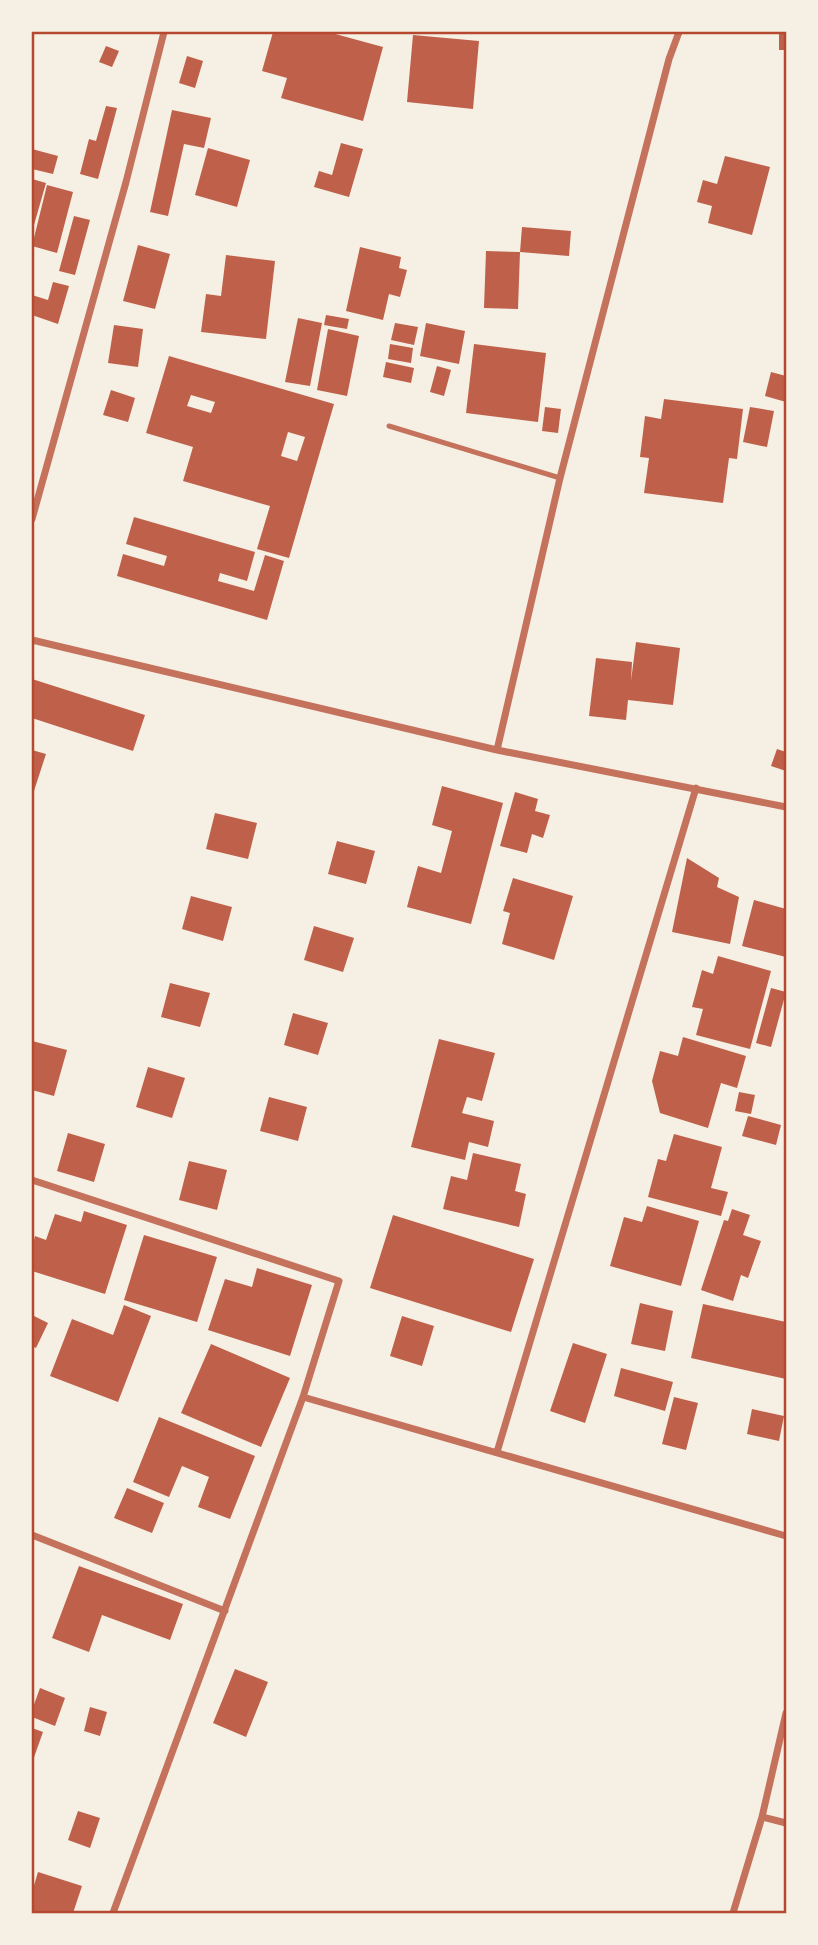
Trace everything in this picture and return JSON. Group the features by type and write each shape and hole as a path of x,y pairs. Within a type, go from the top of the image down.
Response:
{"street":[{"path":"32,519 127,182 164,32"},
{"path":"497,750 560,478 669,59 679,32"},
{"path":"32,639 497,750 786,807"},
{"path":"497,1452 696,788"},
{"path":"32,1180 339,1281 303,1397 114,1913"},
{"path":"303,1397 786,1536"},
{"path":"32,1535 225,1611"},
{"path":"733,1913 762,1817 786,1713"},
{"path":"762,1817 786,1823"}],"lane":[{"path":"389,426 560,478"}],"building":[{"path":"273,32 328,32 383,47 363,121 281,98 287,78 262,71"},
{"path":"779,32 786,32 786,50 779,50"},
{"path":"413,35 479,41 473,109 407,102"},
{"path":"106,46 119,51 112,67 99,62"},
{"path":"187,56 203,61 195,88 179,83"},
{"path":"106,106 117,108 98,179 80,174 89,139 96,141"},
{"path":"172,110 211,118 204,148 184,144 168,216 150,212"},
{"path":"341,143 363,149 349,197 314,187 319,171 332,175"},
{"path":"208,148 250,160 237,207 195,195"},
{"path":"32,149 58,156 53,174 32,169"},
{"path":"725,156 770,167 752,235 708,223 712,206 697,202 703,180 717,184"},
{"path":"32,179 46,183 32,232"},
{"path":"47,185 73,192 57,253 32,246"},
{"path":"74,216 90,220 75,275 59,271"},
{"path":"522,227 571,231 569,256 520,252"},
{"path":"138,245 170,254 155,309 123,301"},
{"path":"360,247 401,257 399,268 407,270 400,297 389,294 383,320 346,311"},
{"path":"486,251 520,252 518,309 484,308"},
{"path":"226,255 275,261 266,339 201,332 206,294 221,296"},
{"path":"53,282 69,286 58,324 32,315 32,295 48,300"},
{"path":"326,315 349,319 347,329 324,325"},
{"path":"298,318 322,323 310,386 285,382"},
{"path":"395,323 418,327 414,345 391,340"},
{"path":"426,323 465,331 459,364 420,356"},
{"path":"114,325 143,329 138,367 108,363"},
{"path":"328,329 359,336 347,396 317,390"},
{"path":"390,344 413,348 411,363 388,359"},
{"path":"474,344 546,353 538,422 466,413"},
{"path":"169,356 334,404 289,558 257,549 270,506 183,481 193,447 146,433","holes":["191,395 215,402 211,413 187,406","288,432 305,437 297,461 281,456"]},
{"path":"386,362 414,368 411,383 383,377"},
{"path":"437,366 451,370 444,396 430,392"},
{"path":"771,372 786,376 786,402 765,396"},
{"path":"111,390 135,398 128,422 103,415"},
{"path":"664,399 743,409 737,459 729,458 723,503 644,493 649,458 640,457 645,416 661,419"},
{"path":"545,407 561,409 558,433 542,431"},
{"path":"750,407 774,411 767,447 743,442"},
{"path":"134,517 255,552 247,581 220,573 218,581 254,591 265,555 284,561 267,620 117,576 123,554 164,566 167,556 126,544"},
{"path":"636,642 680,648 673,705 628,700 626,720 589,716 596,658 632,662 631,681"},
{"path":"32,679 145,715 133,751 32,718"},
{"path":"777,749 786,752 786,771 771,766"},
{"path":"32,750 46,754 32,797"},
{"path":"442,786 503,803 471,924 407,907 418,866 441,873 452,831 432,825"},
{"path":"515,792 538,799 535,811 550,815 543,838 532,834 527,853 500,846"},
{"path":"215,813 257,823 248,859 206,849"},
{"path":"337,841 375,851 366,884 328,874"},
{"path":"687,858 719,878 717,887 739,897 730,944 672,932"},
{"path":"513,878 573,896 554,960 502,944 510,913 503,911"},
{"path":"191,896 232,907 223,941 182,929"},
{"path":"754,900 786,909 786,957 742,946"},
{"path":"314,926 354,938 343,972 304,960"},
{"path":"718,956 771,971 750,1049 696,1035 703,1009 692,1007 702,970 713,974"},
{"path":"170,983 210,993 200,1027 161,1017"},
{"path":"771,988 786,992 771,1047 756,1043"},
{"path":"293,1013 328,1023 318,1055 284,1045"},
{"path":"683,1037 746,1056 737,1088 721,1083 708,1128 660,1113 652,1081 660,1051 678,1056"},
{"path":"439,1039 495,1053 482,1101 467,1097 462,1113 494,1121 488,1147 469,1142 465,1160 411,1147"},
{"path":"32,1041 67,1050 54,1096 32,1090"},
{"path":"148,1067 185,1078 172,1118 136,1107"},
{"path":"739,1092 755,1095 751,1114 735,1111"},
{"path":"269,1097 307,1107 298,1141 260,1131"},
{"path":"748,1116 781,1125 776,1145 742,1136"},
{"path":"68,1133 105,1144 94,1182 57,1171"},
{"path":"674,1134 722,1147 711,1188 728,1192 721,1216 648,1197 658,1159 666,1161"},
{"path":"473,1153 521,1164 515,1191 526,1194 519,1227 443,1209 451,1176 467,1180"},
{"path":"189,1161 227,1170 217,1210 179,1200"},
{"path":"647,1206 699,1221 681,1286 610,1266 624,1217 642,1222"},
{"path":"732,1209 750,1215 743,1235 761,1241 748,1278 741,1275 733,1301 701,1290 724,1220 728,1221"},
{"path":"84,1211 127,1225 105,1294 32,1271 35,1236 46,1240 55,1214 81,1222"},
{"path":"393,1215 534,1259 511,1332 370,1288"},
{"path":"144,1235 217,1257 197,1322 124,1300"},
{"path":"257,1268 312,1285 290,1356 208,1330 225,1279 252,1287"},
{"path":"640,1303 673,1311 665,1351 631,1344"},
{"path":"703,1304 786,1322 786,1379 691,1358"},
{"path":"124,1305 151,1316 118,1402 50,1376 72,1319 113,1335"},
{"path":"32,1315 48,1323 36,1348 32,1346"},
{"path":"402,1316 434,1326 422,1366 390,1356"},
{"path":"573,1343 607,1354 585,1423 550,1411"},
{"path":"211,1344 290,1378 261,1447 181,1413"},
{"path":"621,1368 673,1382 665,1411 614,1396"},
{"path":"674,1397 698,1403 686,1450 662,1444"},
{"path":"752,1409 784,1416 779,1441 747,1434"},
{"path":"159,1417 255,1456 230,1519 198,1507 209,1477 182,1466 169,1497 133,1482"},
{"path":"127,1488 164,1503 152,1533 114,1518"},
{"path":"79,1566 183,1604 170,1640 102,1615 89,1652 52,1638"},
{"path":"235,1669 268,1682 246,1737 213,1723"},
{"path":"40,1688 65,1698 55,1726 32,1717"},
{"path":"90,1707 107,1712 100,1736 84,1731"},
{"path":"32,1728 43,1732 32,1763"},
{"path":"78,1811 100,1818 90,1848 68,1840"},
{"path":"38,1872 82,1886 73,1913 32,1913 32,1892"}]}
